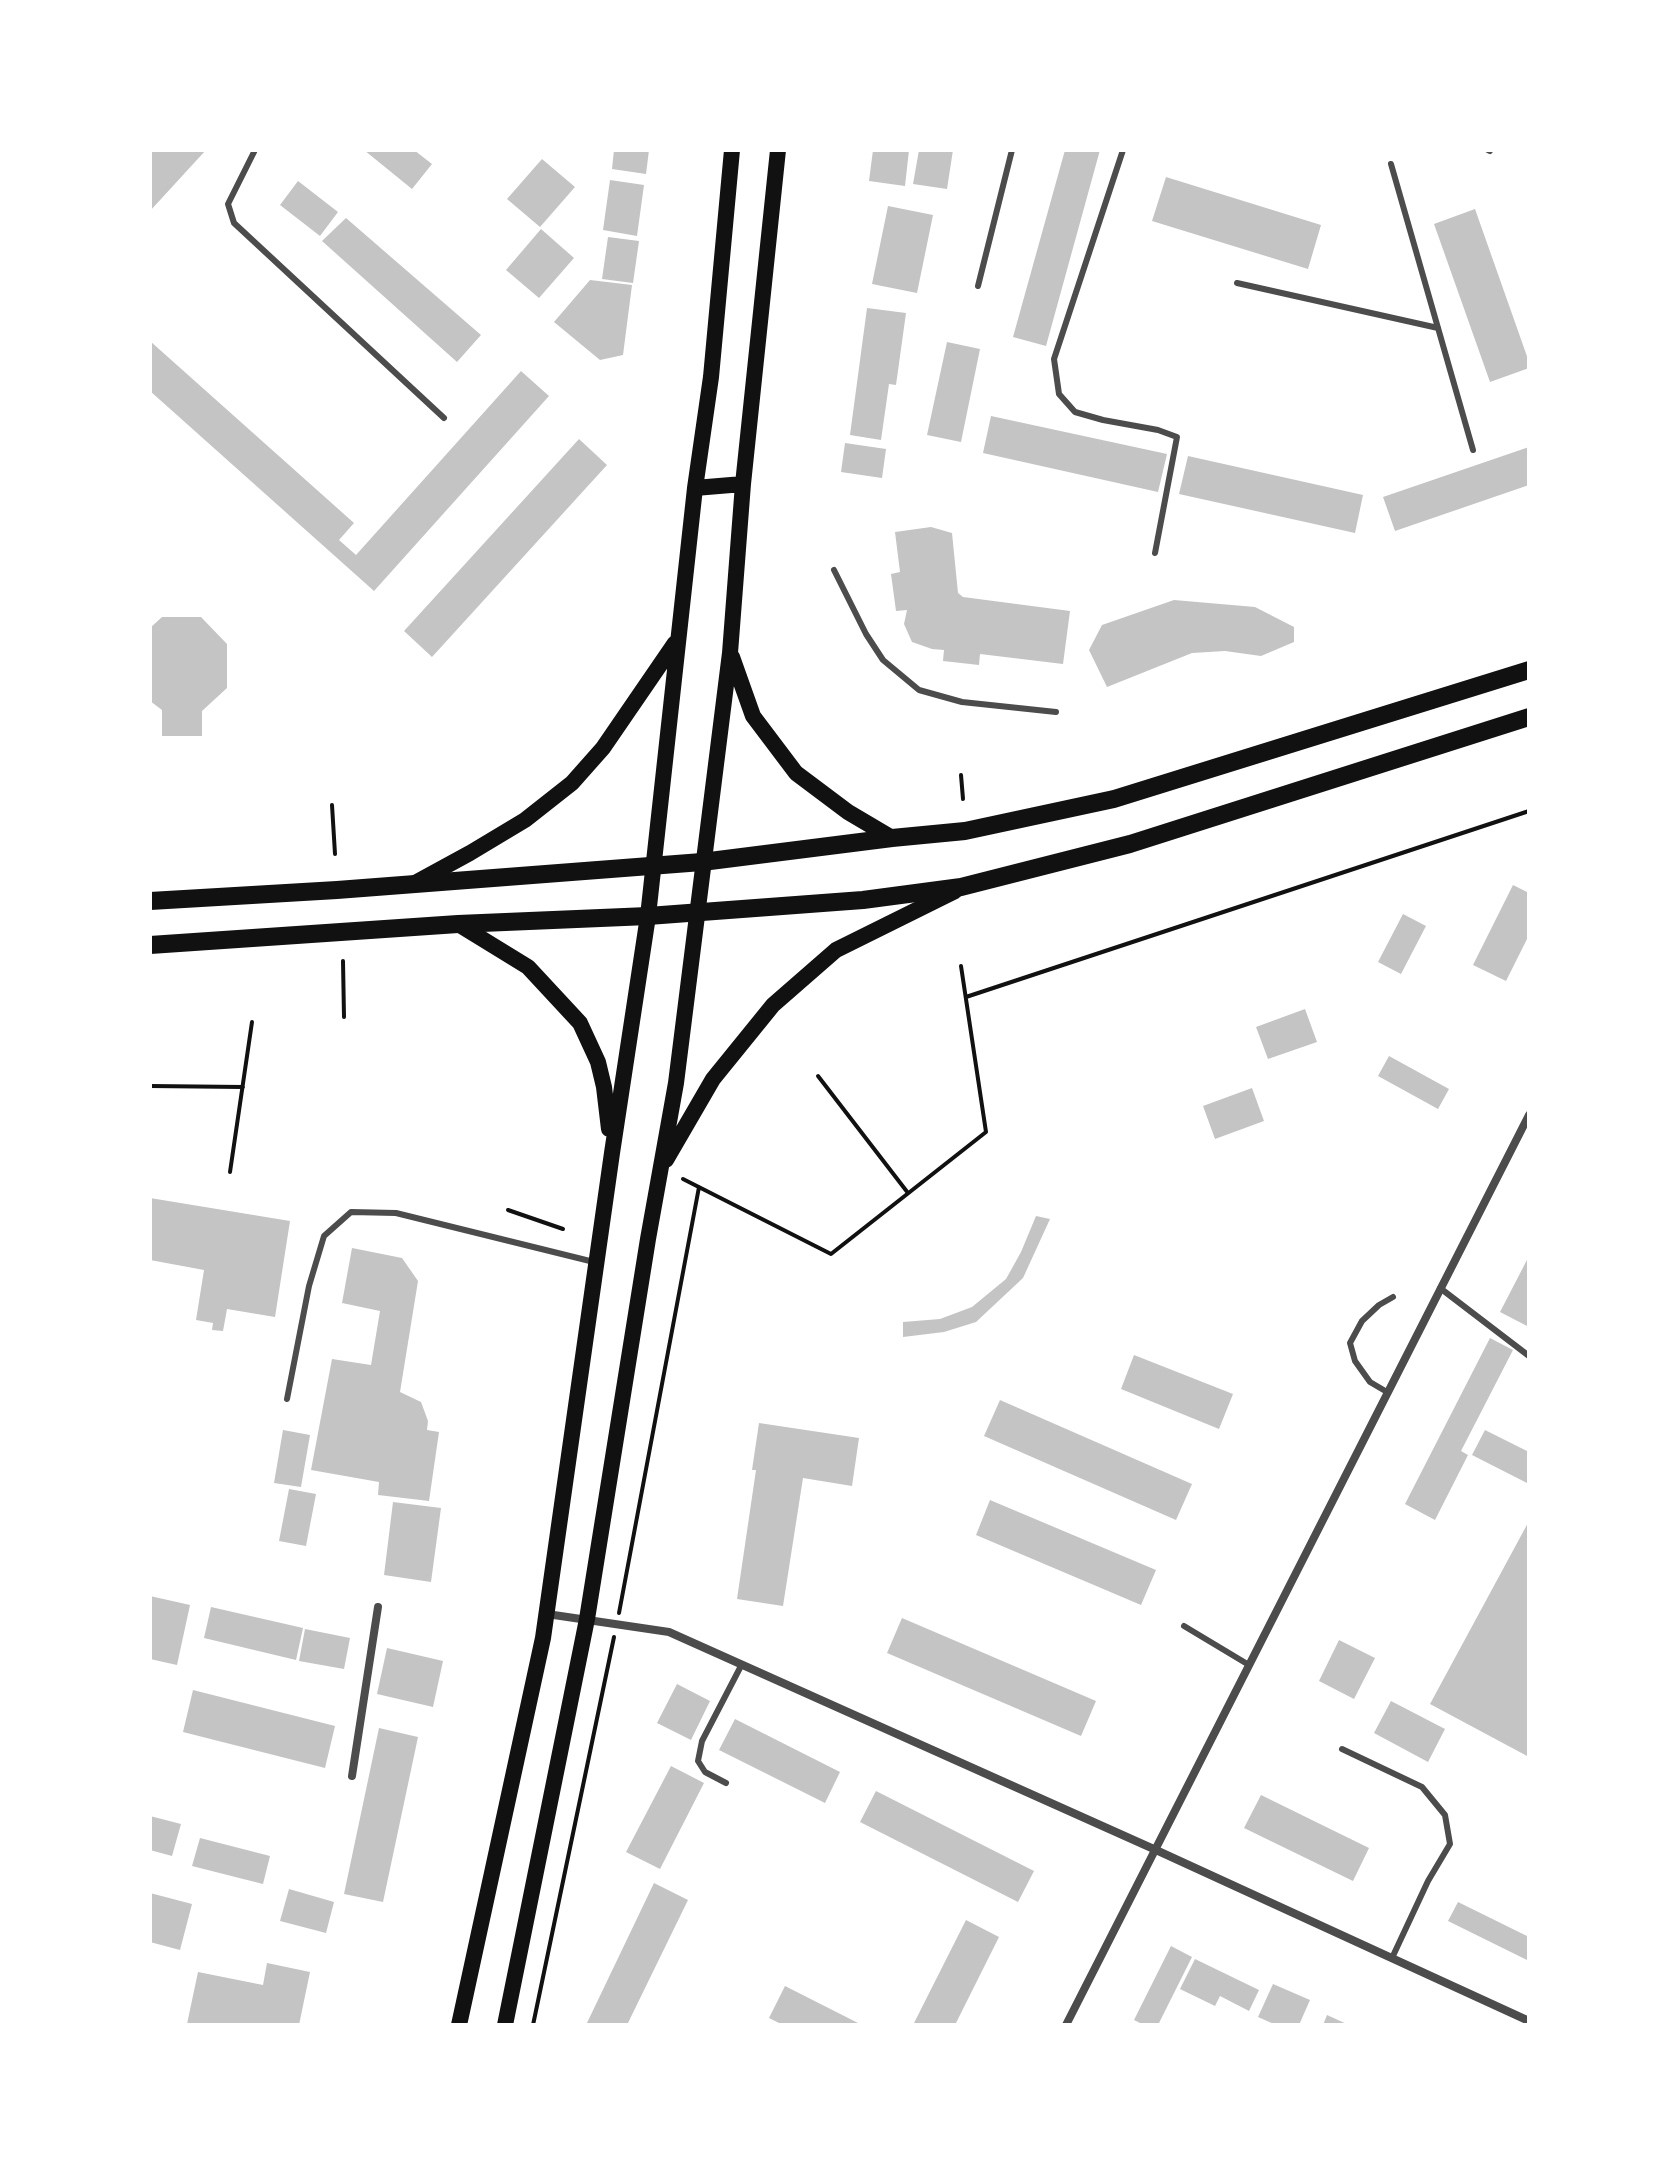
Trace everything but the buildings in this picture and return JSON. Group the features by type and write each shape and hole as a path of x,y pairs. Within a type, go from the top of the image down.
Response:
{"main road":[{"path":"459,2025 547,1614 648,916 695,488 711,377 732,150"},
{"path":"505,2025 587,1619 676,1083 730,653 743,484 778,150"},
{"path":"695,488 743,484"},
{"path":"413,885 516,826 572,783 612,736 678,638"},
{"path":"730,653 753,716 796,773 848,812 892,838"},
{"path":"150,901 413,885 702,862 965,831 1114,799 1529,670"},
{"path":"150,945 458,924 648,916 863,900 961,887 1130,844 1529,717"},
{"path":"660,1172 713,1079 773,1005 836,950 961,887"},
{"path":"458,924 528,967 580,1023 598,1062 612,1153"}],"street":[{"path":"1066,2025 1529,1115"},
{"path":"352,1776 378,1607"},
{"path":"547,1614 669,1632 1529,2021"}],"lane":[{"path":"255,150 228,204 234,223 444,418"},
{"path":"978,286 1012,150"},
{"path":"1123,150 1054,359 1059,394 1075,412 1177,437 1155,553"},
{"path":"1391,164 1473,450"},
{"path":"1237,283 1438,328"},
{"path":"834,570 866,634 883,660 919,690 962,702 1056,712"},
{"path":"287,1399 309,1286 324,1236 351,1212 396,1213 596,1263"},
{"path":"1440,1288 1529,1356"},
{"path":"1387,1392 1370,1382 1355,1361 1350,1343 1362,1321 1393,1297"},
{"path":"1184,1626 1249,1665"},
{"path":"726,1783 705,1772 698,1761 702,1741 742,1664"},
{"path":"1342,1749 1422,1787 1445,1815 1450,1844 1428,1881 1392,1958"}],"path":[{"path":"961,775 963,799"},
{"path":"332,805 335,854"},
{"path":"966,997 1529,811"},
{"path":"343,961 344,1017"},
{"path":"683,1179 831,1254 986,1132 961,966"},
{"path":"230,1172 252,1022"},
{"path":"818,1076 908,1193"},
{"path":"150,1086 243,1087"},
{"path":"533,2025 617,1624 699,1187"},
{"path":"508,1210 563,1229"}]}
